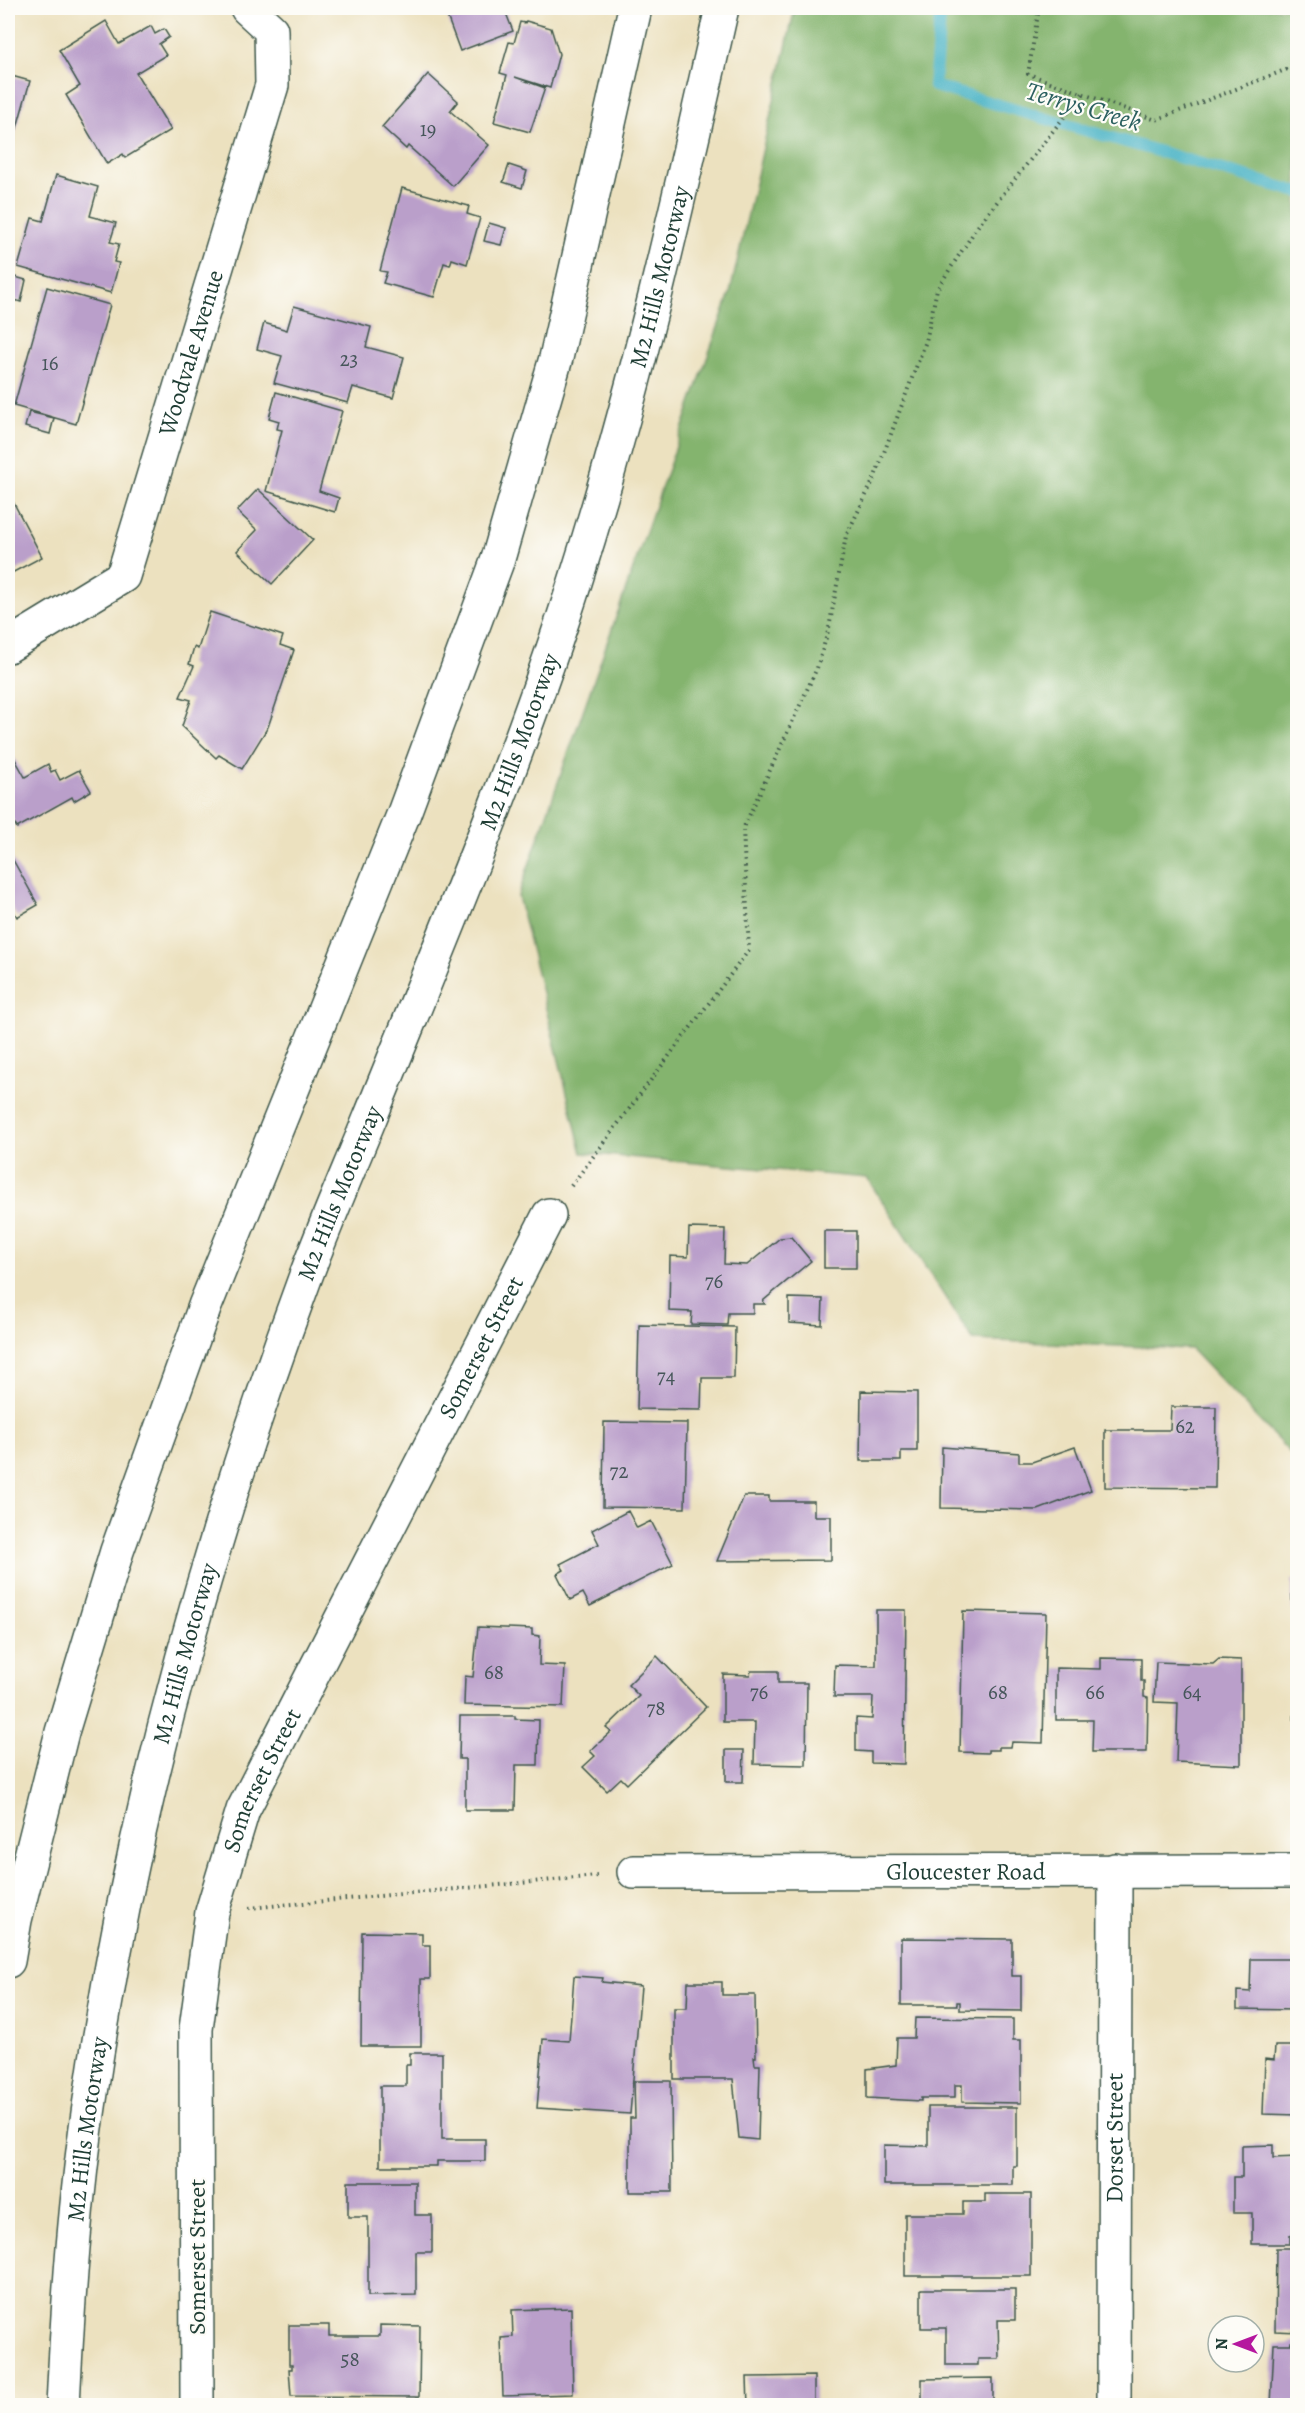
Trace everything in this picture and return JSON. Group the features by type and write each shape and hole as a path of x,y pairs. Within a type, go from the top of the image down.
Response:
{"main road":[{"name":"Woodvale Avenue","path":"8,646 123,576 272,85 271,30 247,8"},
{"path":"8,1961 15,1920 62,1732 117,1551 205,1306 404,813 498,559 556,358 635,8"},
{"name":"M2 Hills Motorway","path":"63,2406 69,2285 91,2093 130,1878 180,1669 239,1471 305,1279 496,806 576,581 637,373 722,8"},
{"name":"Somerset Street","path":"197,2406 196,2029 212,1912 243,1810 549,1215"},
{"name":"Gloucester Road","path":"634,1872 1115,1869 1298,1871"},
{"name":"Dorset Street","path":"1114,2406 1115,1869"}],"path":[{"path":"1040,8 1028,74 1156,120 1298,65"},
{"path":"549,1215 749,950 743,829 817,668 829,628 846,536 874,479 922,351 937,289 978,226 1083,93"},
{"path":"212,1912 634,1872"}],"green space":[{"path":"795,8 1297,8 1297,1460 1191,1349 973,1340 867,1178 582,1153 518,896 730,293"}],"building":[{"path":"444,8 504,8 513,31 460,51"},
{"path":"106,21 119,44 151,26 155,34 164,29 169,37 159,44 166,55 136,73 171,130 125,158 123,154 107,164 66,95 80,86 59,50"},
{"path":"526,21 551,28 559,54 550,88 515,77 545,88 530,132 494,122 507,75 500,73 509,42 514,43 520,22 525,23"},
{"path":"428,74 458,101 450,111 489,145 453,186 408,146 406,149 382,127"},
{"path":"8,75 30,81 8,160"},
{"path":"509,165 527,171 522,188 503,182"},
{"path":"56,175 98,187 90,216 116,223 110,242 119,244 114,262 119,263 111,293 18,267 32,218 43,221"},
{"path":"402,188 469,206 467,214 480,218 467,264 452,259 450,265 444,263 434,297 383,283 387,272 380,271"},
{"path":"489,223 506,228 501,245 484,241"},
{"path":"8,275 26,280 21,302 8,298"},
{"path":"47,287 110,305 76,424 14,406"},
{"path":"294,306 371,327 366,347 404,357 393,398 353,387 348,403 274,383 282,356 257,349 264,323 287,330"},
{"path":"276,392 342,411 319,491 339,498 335,512 266,491 282,430 277,429 279,421 269,418"},
{"path":"29,412 54,418 50,434 25,427"},
{"path":"258,489 313,540 272,584 237,551 257,530 237,511"},
{"path":"8,492 42,557 8,575"},
{"path":"210,612 283,636 280,645 294,650 268,727 242,769 219,755 216,758 182,726 191,700 180,697 194,666 189,664 194,647 198,649"},
{"path":"11,752 25,777 48,764 51,772 55,770 60,780 79,770 91,791 74,801 72,797 17,828 8,811 8,754"},
{"path":"8,851 38,905 17,917 8,901"},
{"path":"689,1228 725,1229 724,1264 747,1265 780,1238 791,1237 811,1261 763,1301 765,1304 753,1304 753,1313 728,1313 727,1325 691,1324 692,1312 669,1311 670,1256 688,1257"},
{"path":"824,1231 856,1231 856,1268 824,1268"},
{"path":"789,1298 823,1299 822,1325 789,1323"},
{"path":"639,1325 735,1327 734,1378 702,1378 701,1410 637,1409"},
{"path":"861,1391 917,1392 917,1451 901,1451 901,1461 860,1461"},
{"path":"1171,1407 1216,1407 1215,1488 1105,1487 1105,1430 1170,1430"},
{"path":"604,1422 687,1423 685,1508 603,1507"},
{"path":"942,1447 1019,1453 1019,1462 1032,1462 1075,1447 1091,1490 1038,1510 941,1508"},
{"path":"744,1496 769,1496 769,1501 814,1501 814,1516 831,1516 831,1560 717,1561"},
{"path":"628,1511 637,1528 651,1521 673,1564 590,1606 583,1593 570,1600 557,1574 564,1570 560,1564 599,1544 592,1530"},
{"path":"1292,1580 1298,1580 1298,1610 1292,1610"},
{"path":"876,1610 906,1610 904,1764 871,1763 871,1752 856,1751 856,1718 872,1719 873,1697 834,1697 835,1665 876,1666"},
{"path":"963,1611 1046,1613 1043,1743 1012,1742 1011,1747 999,1747 999,1750 988,1750 988,1753 960,1752"},
{"path":"478,1627 532,1629 532,1635 540,1636 539,1665 565,1666 563,1707 464,1705 465,1676 473,1677"},
{"path":"657,1656 706,1707 627,1784 621,1778 607,1791 583,1767 595,1756 590,1751 611,1732 606,1728 639,1696 628,1685"},
{"path":"1101,1658 1141,1659 1141,1681 1144,1681 1144,1697 1148,1698 1147,1752 1092,1752 1093,1720 1056,1720 1056,1668 1101,1669"},
{"path":"1219,1659 1241,1660 1241,1765 1176,1762 1178,1703 1154,1702 1156,1662 1213,1664"},
{"path":"751,1671 778,1671 778,1683 807,1683 806,1765 754,1764 755,1722 723,1722 723,1674 750,1675"},
{"path":"1294,1696 1298,1696 1298,1764 1294,1764"},
{"path":"460,1716 515,1716 515,1719 539,1720 538,1765 516,1765 515,1810 465,1810 465,1759 459,1759"},
{"path":"726,1750 744,1750 743,1782 726,1782"},
{"path":"362,1932 422,1933 422,1945 430,1945 430,1979 421,1979 421,2046 361,2046"},
{"path":"901,1938 1012,1939 1012,1976 1021,1976 1021,2011 960,2010 960,2002 957,2002 957,2005 901,2005"},
{"path":"1251,1959 1295,1959 1295,1970 1298,1970 1298,2010 1237,2009 1237,1991 1250,1992"},
{"path":"574,1976 603,1978 602,1982 641,1986 630,2114 537,2108 543,2039 569,2041"},
{"path":"688,1982 722,1982 722,1995 755,1995 756,2057 754,2057 755,2065 760,2065 758,2140 739,2138 733,2079 674,2079 674,2008 687,2008"},
{"path":"915,2018 1013,2019 1013,2040 1021,2040 1021,2103 962,2102 962,2085 955,2085 955,2098 921,2098 921,2101 867,2098 867,2069 896,2065 897,2038 914,2038"},
{"path":"1275,2046 1298,2046 1298,2115 1263,2114 1265,2059 1274,2060"},
{"path":"410,2053 442,2053 442,2139 485,2139 485,2161 437,2161 437,2166 380,2166 380,2086 406,2086 406,2065 410,2065"},
{"path":"634,2081 671,2081 672,2192 630,2192 630,2118 635,2118"},
{"path":"928,2107 1017,2107 1017,2166 1013,2166 1013,2185 884,2185 884,2145 928,2146"},
{"path":"1273,2145 1273,2158 1298,2157 1298,2235 1290,2235 1290,2244 1252,2244 1252,2213 1233,2213 1233,2177 1242,2177 1242,2146"},
{"path":"348,2182 415,2182 415,2215 432,2215 432,2252 416,2252 416,2295 368,2296 368,2217 348,2217"},
{"path":"985,2194 1031,2194 1031,2276 905,2276 905,2214 963,2214 963,2202 985,2202"},
{"path":"1276,2248 1298,2248 1298,2332 1275,2331"},
{"path":"921,2289 1015,2289 1015,2320 998,2320 999,2359 978,2359 978,2365 946,2365 946,2328 921,2328"},
{"path":"571,2308 573,2394 503,2396 501,2338 513,2337 512,2310"},
{"path":"289,2325 329,2325 329,2336 380,2336 380,2325 420,2326 419,2397 291,2396 289,2369 292,2369 292,2365 289,2365"},
{"path":"1291,2342 1298,2342 1298,2406 1271,2405 1274,2344 1291,2344"},
{"path":"814,2376 814,2406 748,2406 747,2377"},
{"path":"993,2378 993,2406 922,2406 922,2379"}],"waterway":[{"name":"Terrys Creek","path":"941,8 934,86 1298,192"}]}
